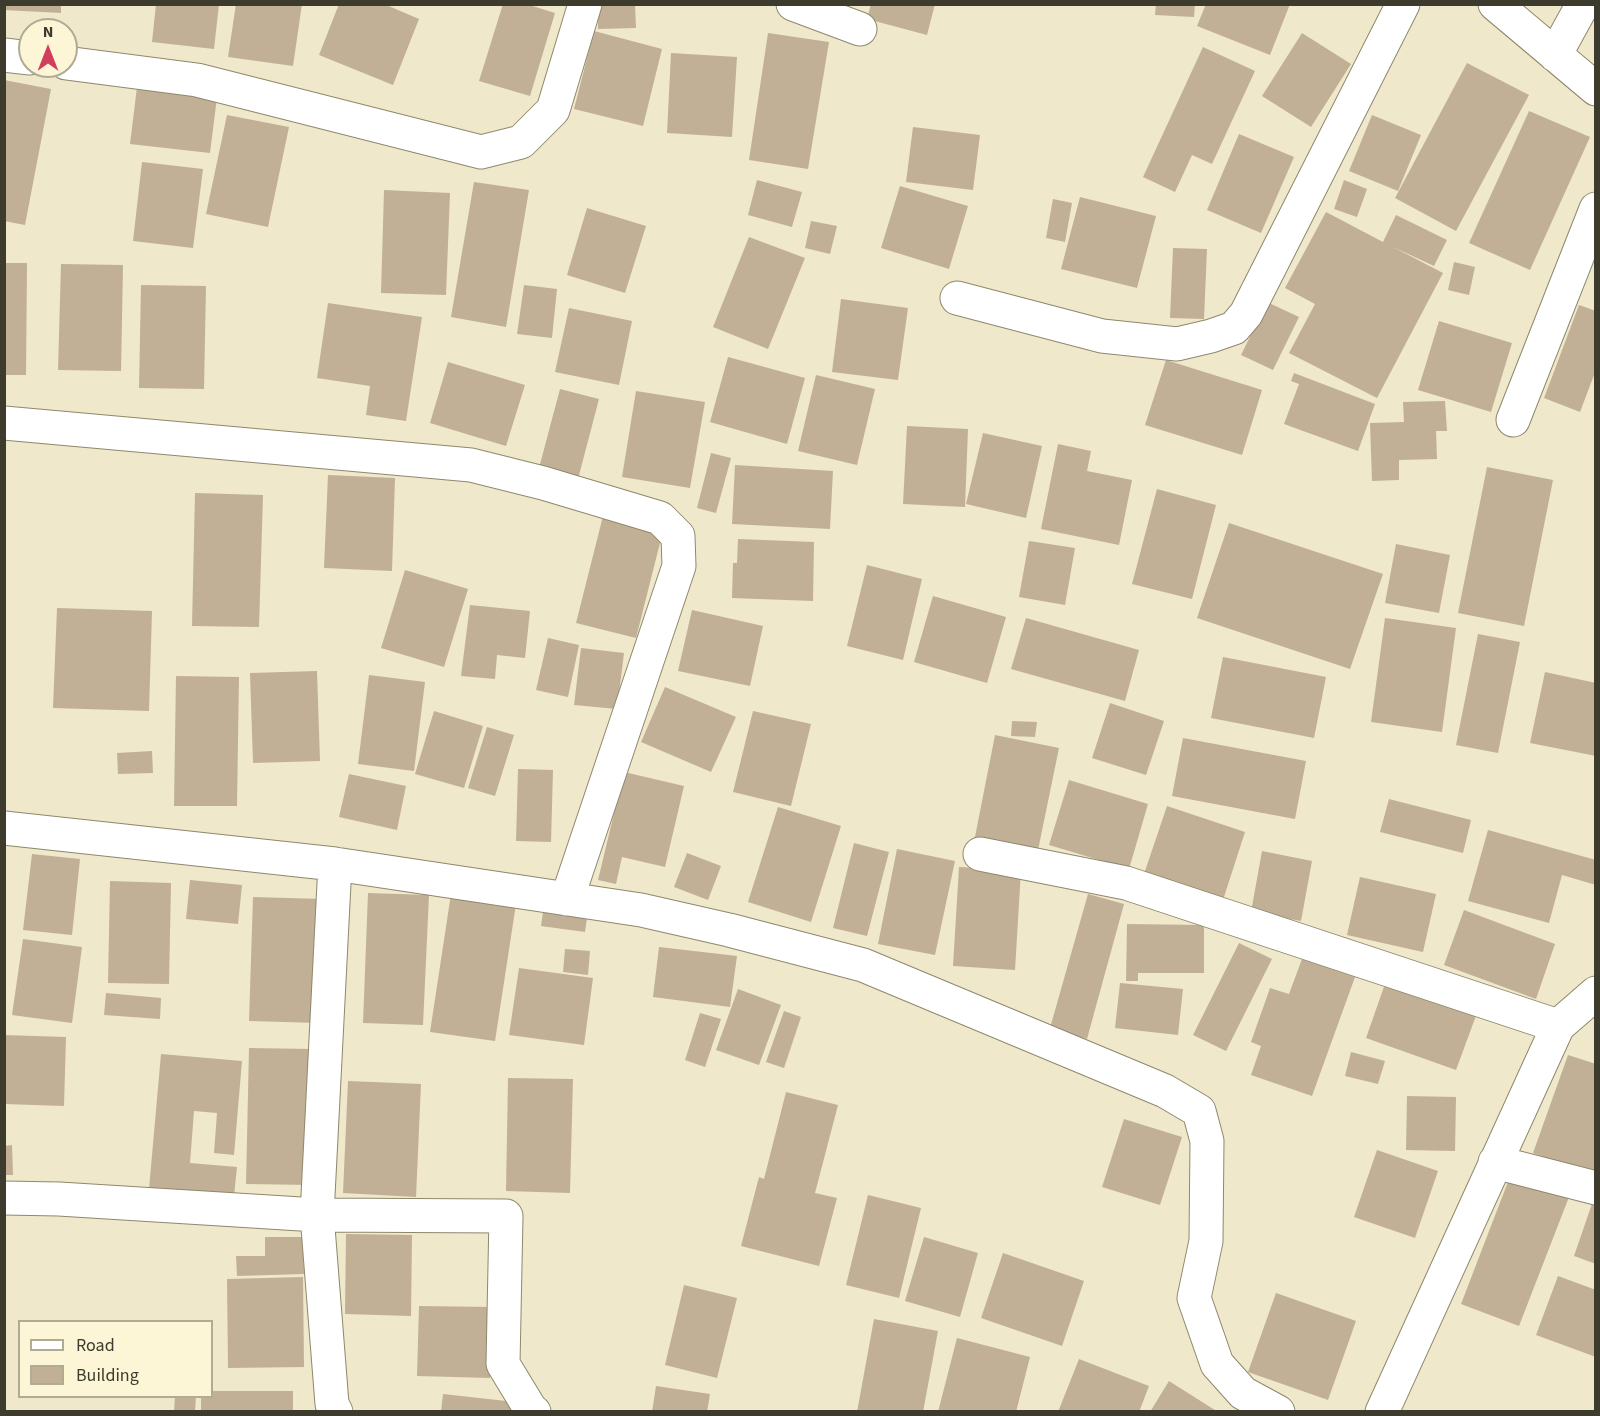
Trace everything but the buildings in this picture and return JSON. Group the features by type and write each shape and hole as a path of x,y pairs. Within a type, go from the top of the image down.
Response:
{"street":[{"path":"78,65 197,80 481,152 521,142 553,110 585,4"},
{"path":"793,4 860,29"},
{"path":"957,298 1102,336 1177,344 1234,328 1246,314 1403,4"},
{"path":"1495,4 1596,89"},
{"path":"1555,55 1583,4"},
{"path":"1514,420 1596,209"},
{"path":"4,423 471,465 543,483 660,518 678,536 679,566 567,899"},
{"path":"4,828 335,864 641,910 863,965 1166,1091 1199,1111 1207,1141 1206,1241 1194,1298 1217,1364 1244,1393 1278,1412"},
{"path":"980,854 1126,883 1558,1026"},
{"path":"335,864 317,1215 332,1404 336,1412"},
{"path":"1382,1412 1558,1026 1596,993"},
{"path":"1495,1162 1596,1188"},
{"path":"4,1198 59,1199 317,1215 506,1216 503,1364 534,1412"}]}
